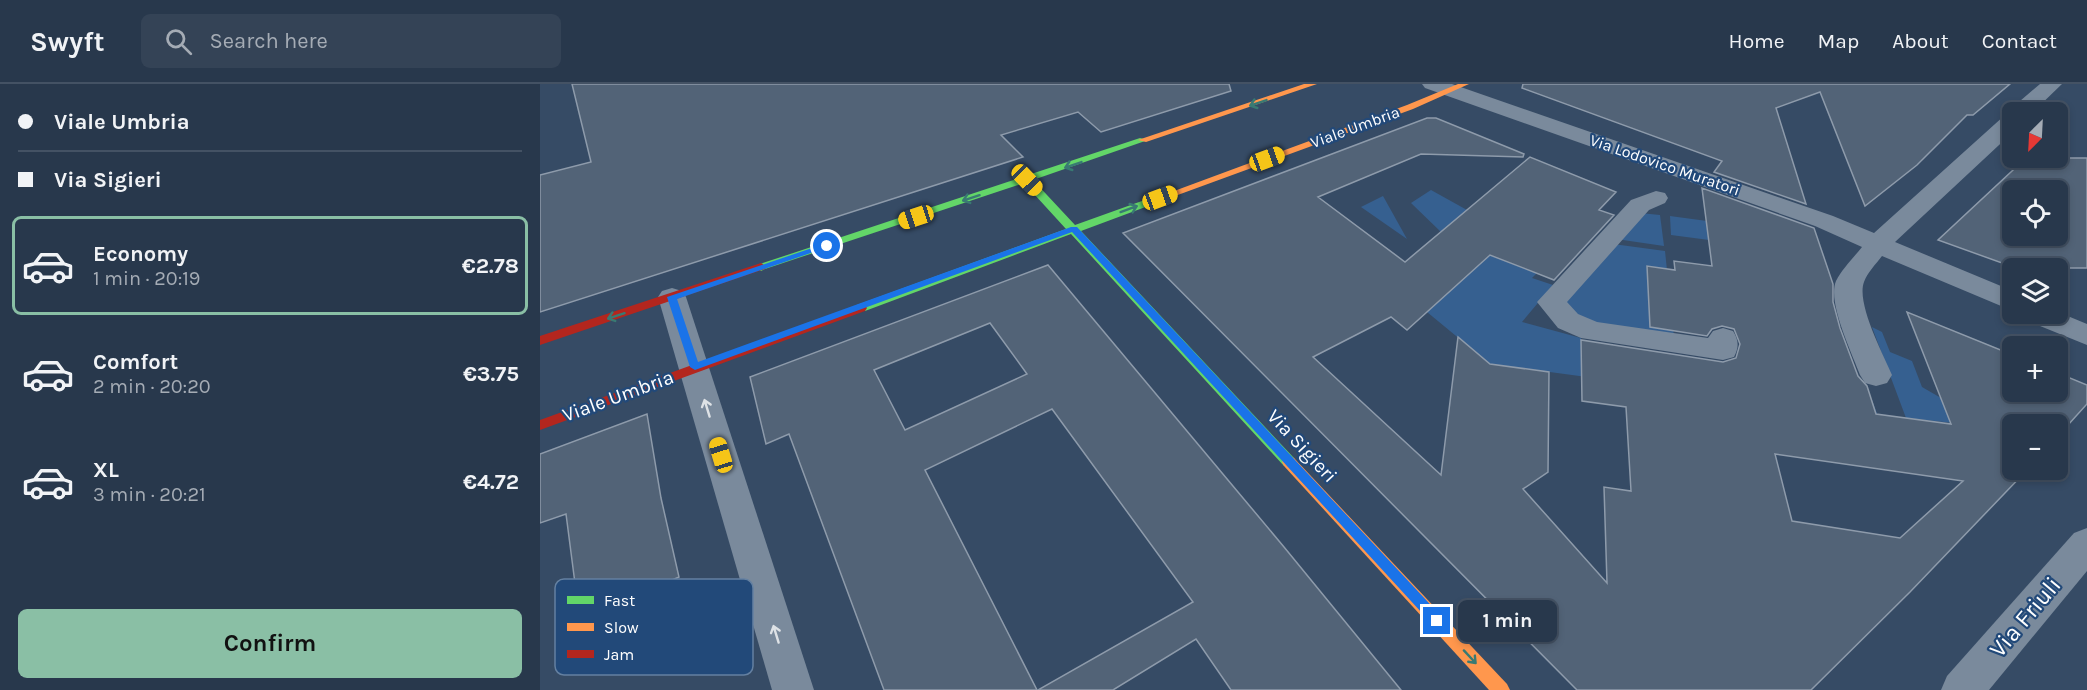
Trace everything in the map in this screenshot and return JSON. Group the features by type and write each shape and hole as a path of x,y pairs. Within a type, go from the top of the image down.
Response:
{"main road":[{"path":"540,341 1313,84"},
{"name":"Viale Umbria","path":"540,424 1074,229 1449,86"},
{"path":"1027,180 1074,229"},
{"name":"Via Sigieri","path":"1074,229 1501,690"}],"street":[{"path":"2032,102 2052,84"},
{"name":"Via Lodovico Muratori","path":"1449,86 1793,210 1878,243 2002,298"},
{"path":"1876,375 1851,307 1848,291 1854,273 1878,243 2002,130"},
{"path":"1656,198 1640,205 1544,310 1591,331 1723,350 1723,338"},
{"name":"Viale Umbria","path":"672,297 695,367"},
{"path":"2061,324 2087,335"},
{"path":"695,367 794,690"},
{"name":"Via Friuli","path":"1962,690 2087,544"}],"shaded area":[{"path":"1431,190 1467,210 1441,232 1411,203"},
{"path":"1383,196 1407,239 1361,207"},
{"path":"1552,198 1595,214 1532,278 1553,285 1522,322 1581,338 1581,358 1872,400 1882,427 1712,394 1490,364 1427,312"},
{"path":"1640,213 1660,215 1664,246 1616,239"},
{"path":"1670,216 1707,221 1709,240 1671,235"},
{"path":"1613,244 1665,251 1674,337 1607,327 1575,316 1561,299"},
{"path":"1872,327 1882,332 1890,352 1912,361 1922,387 1941,398 1954,423 1906,418"}],"building":[{"path":"572,84 1229,84 1231,91 1101,132 1078,112 1001,135 1023,157 540,312 540,175 591,162"},
{"path":"1523,84 2010,84 1973,115 1967,115 1917,165 1865,206 1820,92 1776,108 1806,204 1714,172 1722,161 1522,88"},
{"path":"1427,118 1436,118 1524,154 1523,157 1421,154 1318,197 1405,262 1530,157 1616,192 1599,210 1614,215 1554,280 1490,255 1407,330 1391,317 1313,357 1441,475 1458,337 1490,364 1549,372 1548,472 1523,489 1607,583 1604,487 1631,491 1626,407 1582,401 1581,340 1723,362 1736,358 1740,344 1734,329 1722,326 1712,329 1707,336 1650,327 1647,266 1675,270 1674,261 1712,266 1702,188 1814,228 1833,284 1833,302 1840,328 1858,376 1867,386 1876,414 1951,424 1907,312 2002,351 2002,402 2068,402 2068,377 2087,385 2087,404 2068,425 2068,414 2002,414 2002,480 2017,480 1910,592 1811,690 1577,690 1123,233","holes":["1775,454 1963,481 1900,538 1792,521"]},
{"path":"2068,158 2087,158 2087,268 2068,268 2068,258 2002,258 2002,263 1938,240 2002,180 2002,246 2068,246 2068,180 2002,180 2015,168 2068,168"},
{"path":"1048,265 1401,690 1231,690 1196,639 1113,690 1038,690 1193,602 1052,409 925,470 1037,690 884,690 789,434 766,444 750,377","holes":["990,323 1027,374 905,430 874,370"]},
{"path":"647,414 661,498 679,577 675,579 574,579 566,514 540,523 540,454"}],"traffic: fast":[{"path":"761,267 1143,140"},
{"path":"1027,180 1289,462"},
{"path":"861,308 1171,194"}],"traffic: slow":[{"path":"1143,140 1313,84"},
{"path":"1171,194 1410,107 1465,84"},
{"path":"1289,462 1501,690"}],"traffic: jam":[{"path":"540,341 761,267"},
{"path":"540,425 861,308"}],"route":[{"path":"827,246 672,297 695,367 1074,229 1437,621"}]}
